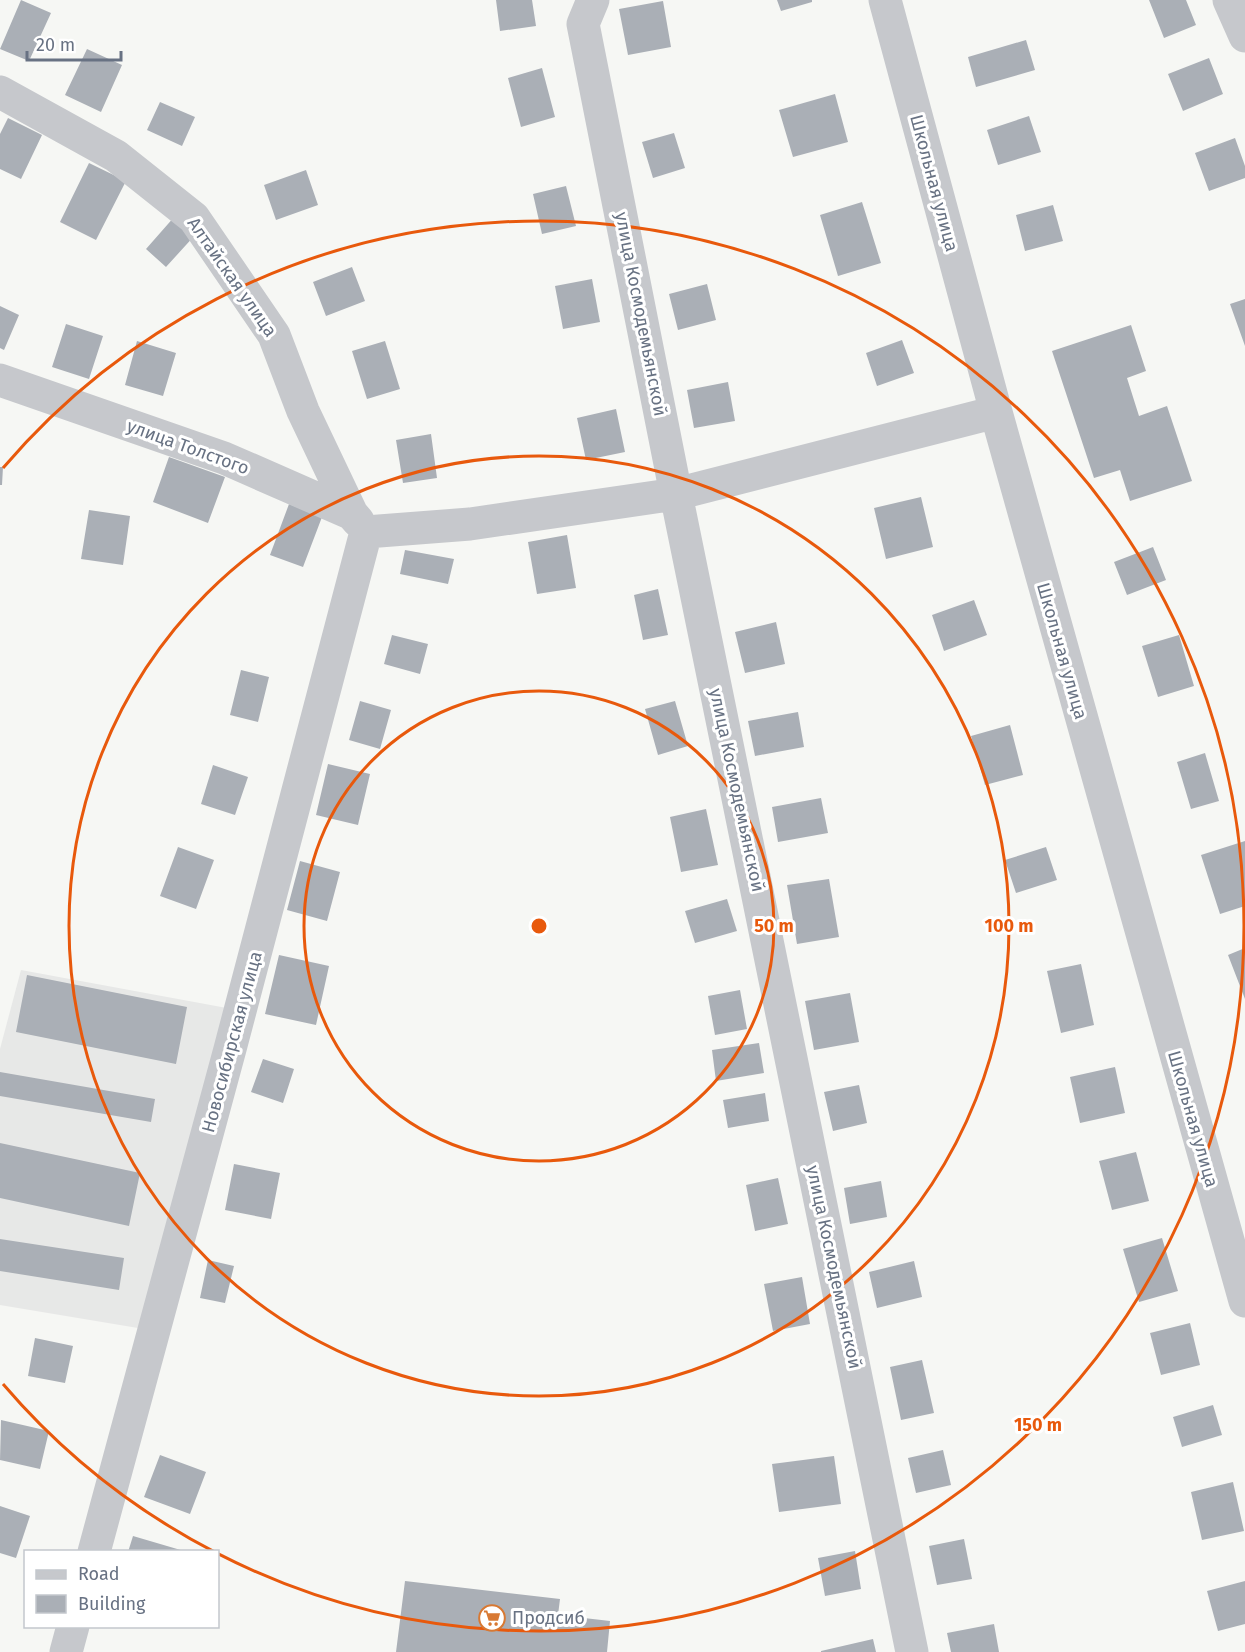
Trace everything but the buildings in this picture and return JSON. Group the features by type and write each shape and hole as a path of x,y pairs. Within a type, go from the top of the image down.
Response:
{"street":[{"name":"улица Космодемьянской","path":"592,0 583,24 676,494 912,1652"},
{"name":"Школьная улица","path":"885,0 996,412 1245,1301"},
{"path":"1229,0 1245,36"},
{"name":"Алтайская улица","path":"0,92 116,156 194,218 274,335 303,411 359,523"},
{"name":"улица Толстого","path":"0,380 224,458 359,523"},
{"path":"359,523 470,524 676,494 996,412"},
{"name":"Новосибирская улица","path":"94,1550 233,1037 359,523"},
{"path":"66,1652 72,1628"}],"shaded area":[{"path":"21,970 243,1011 168,1333 0,1305 0,1049"}],"place":[{"name":"Продсиб","path":"492,1618"}]}
